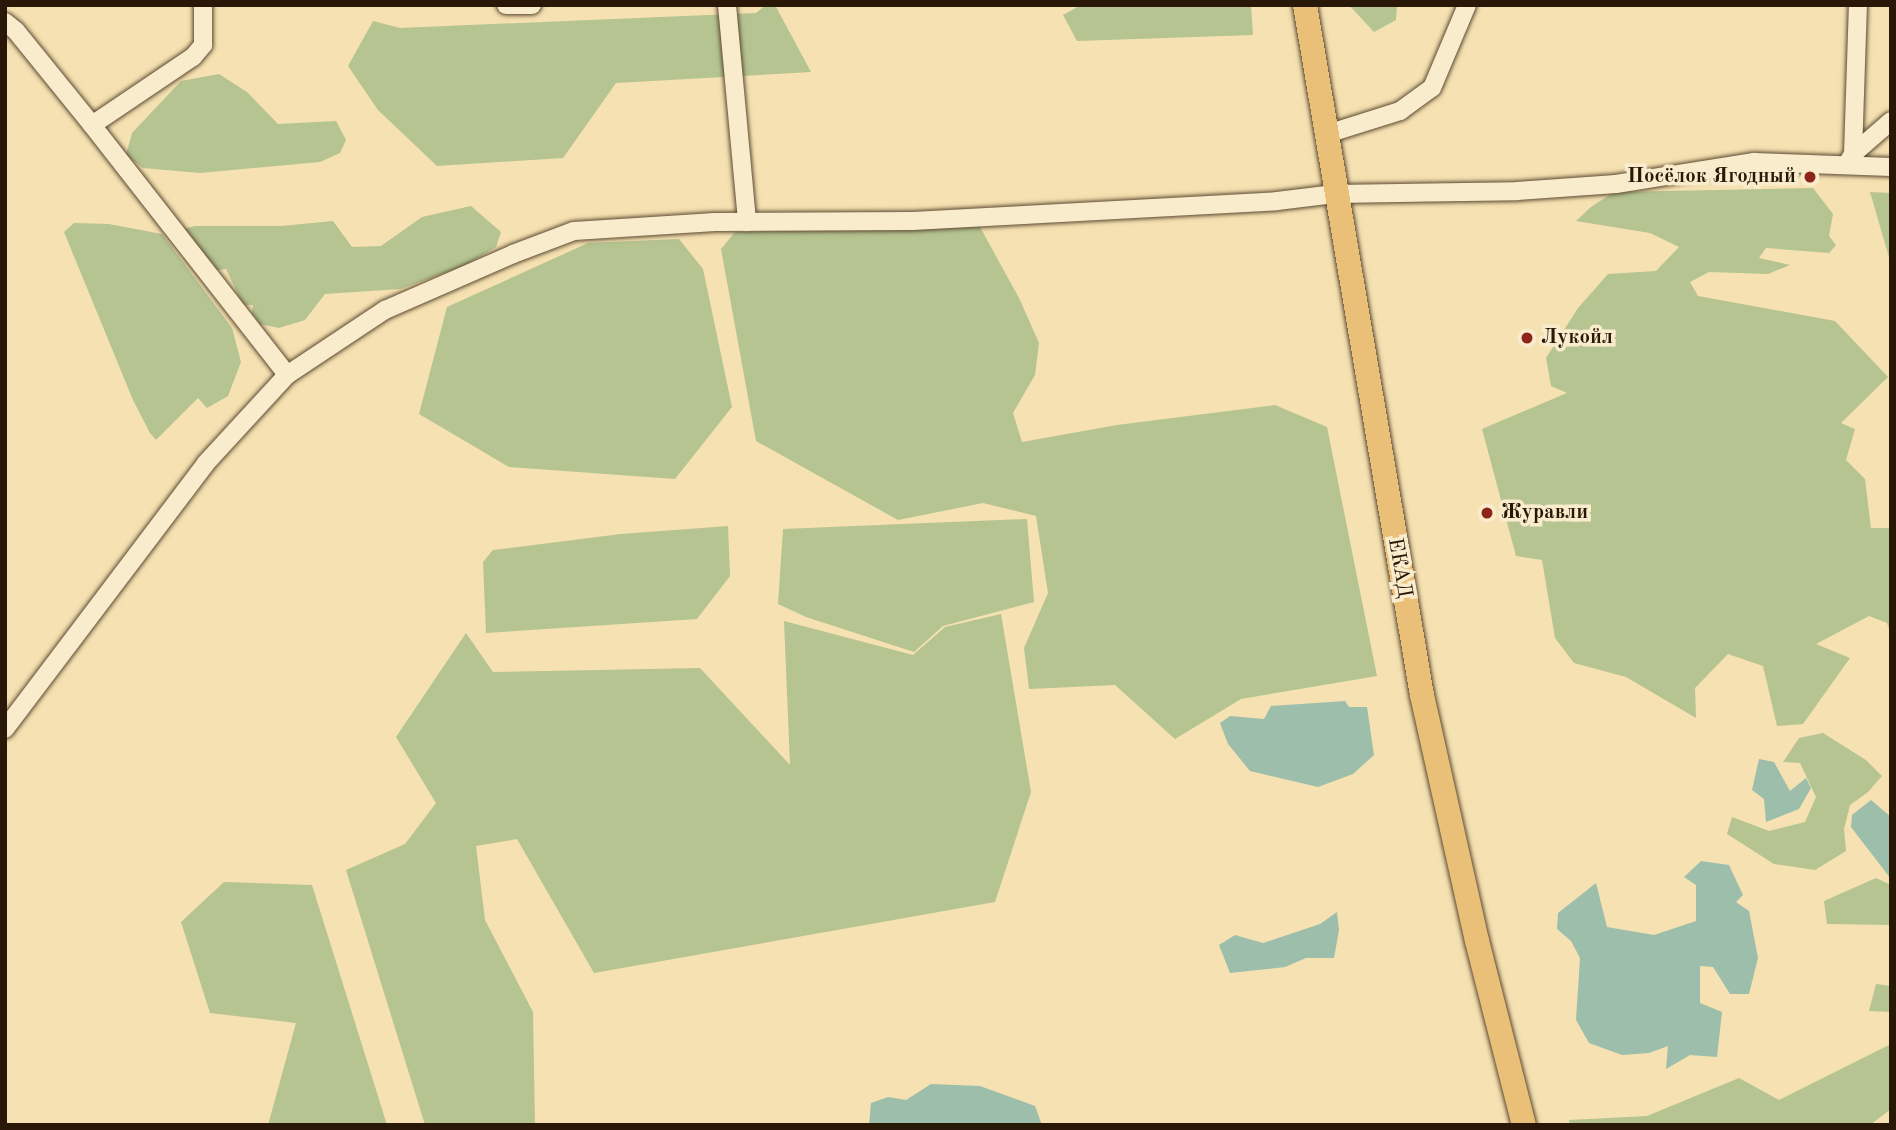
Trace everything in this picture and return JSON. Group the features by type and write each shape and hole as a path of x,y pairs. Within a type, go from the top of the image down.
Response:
{"highway":[{"name":"ЕКАД","path":"1305,5 1422,695 1477,941 1524,1125"}],"street":[{"path":"92,125 193,57 203,45 203,5"},
{"path":"506,5 533,5"},
{"path":"727,5 747,222"},
{"path":"1326,134 1394,113 1432,88 1467,5"},
{"path":"1850,159 1858,5"},
{"path":"5,22 16,31 92,125 287,374"},
{"path":"1383,129 1394,113"},
{"path":"1850,159 1891,121"},
{"path":"5,729 206,463 287,374 385,310 513,254 574,231 629,225 912,221 1277,201 1335,194 1517,191 1616,184 1754,162 1850,159 1891,167"}],"shaded area":[{"path":"766,5 775,5 811,72 616,83 563,158 437,166 378,110 348,66 373,21 400,28 756,13"},
{"path":"1081,5 1251,5 1253,35 1077,41 1063,15"},
{"path":"1349,5 1397,5 1396,20 1374,32"},
{"path":"219,74 247,92 278,124 336,121 346,140 340,153 320,162 200,173 143,168 126,155 132,133 181,81"},
{"path":"1813,188 1833,214 1829,236 1836,245 1829,253 1766,248 1759,258 1790,265 1768,274 1709,272 1690,282 1698,296 1835,321 1888,377 1841,423 1855,429 1846,460 1865,479 1871,528 1891,528 1891,634 1887,623 1869,616 1816,644 1850,658 1803,724 1777,726 1763,666 1728,654 1695,688 1696,718 1626,677 1574,663 1555,638 1542,560 1516,556 1482,429 1567,393 1551,386 1546,358 1578,308 1608,274 1656,271 1679,247 1650,233 1576,221 1591,207 1614,192"},
{"path":"1870,192 1891,193 1891,264"},
{"path":"471,206 501,232 496,247 466,265 400,289 325,294 305,320 279,328 260,324 252,313 253,305 243,305 226,269 210,271 183,229 195,226 281,226 333,221 352,247 381,246 422,217"},
{"path":"74,223 109,224 162,234 232,328 241,362 228,396 207,408 198,398 156,440 133,400 64,232"},
{"path":"980,227 1019,298 1039,343 1035,375 1013,413 1022,442 1117,425 1275,405 1327,427 1377,676 1241,699 1175,739 1115,685 1029,689 1024,648 1048,593 1036,516 983,503 898,520 756,441 721,249 735,232"},
{"path":"679,239 703,269 732,407 675,479 509,467 419,414 447,307 588,243"},
{"path":"1027,519 1034,602 943,626 914,652 806,617 778,604 783,529"},
{"path":"728,526 730,576 697,619 486,633 483,562 493,550 621,534"},
{"path":"1001,614 1031,792 995,902 594,973 517,839 476,846 485,920 533,1012 535,1125 425,1125 346,870 405,844 436,803 396,737 466,633 493,672 700,668 790,765 784,621 913,655 945,627"},
{"path":"1345,701 1349,707 1367,707 1374,755 1353,774 1318,787 1250,771 1228,744 1220,723 1230,716 1264,719 1271,706"},
{"path":"1823,733 1866,760 1882,776 1868,792 1850,805 1844,829 1846,851 1815,870 1774,864 1727,834 1732,817 1769,831 1805,822 1816,797 1800,763 1783,762 1799,738"},
{"path":"1759,759 1774,762 1790,791 1806,778 1811,788 1799,809 1766,822 1764,799 1752,790"},
{"path":"1871,800 1891,817 1891,879 1851,827 1852,815"},
{"path":"1701,861 1729,865 1743,895 1736,902 1749,911 1758,958 1749,994 1730,994 1713,967 1700,966 1700,1003 1722,1012 1717,1057 1690,1055 1666,1069 1668,1046 1649,1053 1622,1055 1589,1043 1576,1020 1580,958 1571,941 1557,929 1558,913 1596,883 1607,927 1654,935 1696,921 1696,885 1684,877"},
{"path":"1876,878 1891,885 1891,925 1827,924 1824,901"},
{"path":"224,882 312,885 387,1125 268,1125 296,1023 210,1013 181,922"},
{"path":"1337,912 1339,930 1334,958 1306,958 1285,967 1230,973 1219,945 1235,935 1263,943 1320,924"},
{"path":"1876,984 1891,986 1891,1012 1869,1011"},
{"path":"1891,1044 1891,1109 1870,1125 1570,1125 1569,1120 1647,1116 1739,1078 1779,1100"},
{"path":"931,1084 980,1086 1035,1106 1042,1125 869,1125 871,1103 888,1097 906,1100"}],"place":[{"name":"Посёлок Ягодный","path":"1810,177"},
{"name":"Лукойл","path":"1527,338"},
{"name":"Журавли","path":"1487,513"}]}
